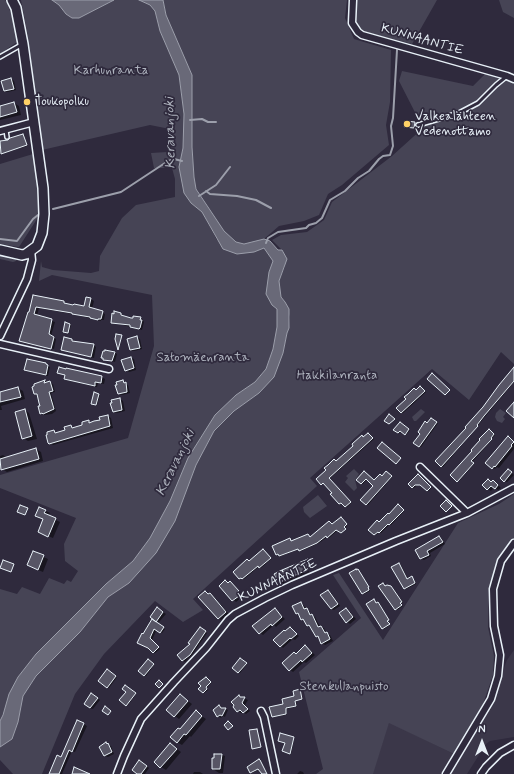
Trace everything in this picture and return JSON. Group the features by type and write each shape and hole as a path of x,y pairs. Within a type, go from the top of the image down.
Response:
{"street":[{"path":"0,250 22,255 37,246 42,233 44,203 23,44 16,8 12,0"},
{"name":"KUNNAANTIE","path":"353,0 352,23 362,35 514,79"},
{"path":"3,130 34,122"},
{"path":"0,336 30,270 32,260 31,250"},
{"path":"0,344 109,369"},
{"path":"420,467 467,513"},
{"name":"KUNNAANTIE","path":"117,774 142,719 206,648 228,620 235,614 292,585 467,513 514,488"},
{"path":"446,774 491,699 498,676 500,655 494,626 493,589 501,561 514,543"},
{"path":"261,711 264,717 276,774"},
{"path":"481,774 500,753 514,745"}],"lane":[{"path":"0,57 23,44"},
{"path":"418,125 459,112 478,103 507,76"},
{"path":"3,130 7,136"}],"shaded area":[{"path":"514,650 514,737 490,741 486,744 467,774 451,774 488,712 507,660"},
{"path":"389,722 454,754 442,774 372,774"}],"green space":[{"path":"0,0 5,0 7,3 13,19 17,42 0,54"},
{"path":"21,0 52,0 72,18 79,18 114,0 139,0 150,5 155,11 160,31 179,75 184,114 183,148 180,164 191,203 202,212 217,240 254,252 264,248 273,261 269,272 277,309 277,327 273,349 266,369 255,382 236,395 215,415 188,458 170,501 150,538 133,561 106,584 36,654 18,677 0,721 0,589 17,594 22,587 40,594 49,578 64,584 67,580 71,582 78,571 65,561 64,544 76,518 0,488 0,475 128,438 154,346 152,295 52,275 39,281 41,261 42,267 53,270 91,273 99,271 100,256 122,218 136,205 175,197 175,179 172,168 154,168 151,153 167,152 173,145 170,129 150,125 42,150 28,37"},
{"path":"163,0 347,0 345,18 354,39 391,50 390,102 386,125 389,145 342,185 328,194 319,215 304,221 279,226 264,239 256,242 244,244 236,242 224,231 196,188 192,147 192,75 166,15"},
{"path":"357,0 437,0 412,44 362,31 355,21"},
{"path":"499,0 514,0 514,18 503,12"},
{"name":"Hakkilanranta","path":"402,71 473,86 486,73 507,79 514,83 514,364 501,352 469,400 432,369 310,478 317,486 193,599 203,610 183,622 155,601 104,654 75,694 42,774 13,774 0,760 0,747 12,739 18,722 23,696 36,676 80,632 108,597 129,583 214,431 234,411 259,393 283,353 290,317 285,302 281,297 279,281 285,266 282,250 272,240 281,235 307,232 324,220 332,202 392,156 423,128 399,81"},
{"path":"33,154 39,190 39,212 37,219 19,247 0,244 0,164"},
{"path":"0,255 17,259 13,262 0,259"},
{"path":"421,409 425,412 416,421 414,421 412,417"},
{"path":"500,409 506,413 503,417 505,419 502,423 497,421 495,417 496,413"},
{"path":"354,469 359,474 355,480 357,488 354,491 345,482 348,478 346,476"},
{"name":"Stenkullanpuisto","path":"514,494 514,539 498,559 489,589 488,627 494,656 493,675 483,704 454,754 389,723 373,774 316,774 323,769 299,672 361,618 333,575 339,573 383,640 458,523 499,504"},
{"path":"318,495 327,506 310,518 304,512 303,507"}],"water":[{"path":"52,0 114,0 79,18 72,18"},
{"path":"139,0 163,0 166,15 192,75 192,147 196,189 224,231 236,242 244,244 264,239 270,241 278,250 282,250 287,259 279,281 281,297 289,309 289,328 283,353 274,377 259,393 234,411 214,431 196,465 175,521 156,553 129,583 108,597 80,632 36,676 23,696 18,722 12,739 0,747 0,721 9,694 18,677 36,654 106,584 133,561 150,538 170,501 188,458 215,415 236,395 255,382 266,369 273,349 277,327 277,309 272,305 266,294 269,272 273,261 264,248 254,252 237,254 223,249 202,212 191,203 184,193 179,167 183,148 184,114 179,75 160,31 155,11 150,5"}],"building":[{"path":"11,78 14,89 4,91 1,81"},
{"path":"14,102 17,112 0,117 0,106"},
{"name":"Valkealähteen Vedenottamo","path":"405,121 415,122 414,128 404,127"},
{"path":"23,134 27,145 1,154 0,141 8,140"},
{"path":"33,295 64,301 64,303 73,305 84,306 86,297 91,298 89,307 103,311 101,319 98,320 72,313 36,307 34,314 52,319 49,334 54,337 51,349 19,341"},
{"path":"114,311 131,318 133,318 133,316 141,317 140,320 142,320 140,328 130,327 130,325 111,323 112,313 114,314"},
{"path":"65,322 70,324 68,333 63,332"},
{"path":"116,334 122,335 118,350 115,339"},
{"path":"137,336 140,348 130,350 127,339"},
{"path":"64,337 72,339 72,341 94,344 91,357 61,350"},
{"path":"103,351 115,352 112,361 103,360 103,358 101,358"},
{"path":"131,357 134,368 125,371 121,360"},
{"path":"27,359 46,363 48,365 46,375 24,370"},
{"path":"59,367 102,376 101,383 95,382 95,386 64,379 65,375 57,373"},
{"path":"514,367 514,381 484,416 477,425 478,426 441,467 435,461 466,428 465,427 483,407"},
{"path":"432,373 450,390 445,395 427,379"},
{"path":"45,380 44,383 50,381 53,391 49,392 54,409 40,414 37,394 34,394 32,387 34,384"},
{"path":"123,380 124,383 126,382 127,392 118,394 115,385 117,385 116,382"},
{"path":"420,386 425,391 401,413 396,408 406,399 404,397 414,388 416,390"},
{"path":"18,387 21,397 0,402 0,392"},
{"path":"94,392 99,394 96,405 91,404"},
{"path":"120,398 122,410 113,412 110,403 112,403 111,400"},
{"path":"514,402 514,418 506,411"},
{"path":"25,409 32,436 22,439 15,412"},
{"path":"389,414 395,419 389,424 384,421"},
{"path":"108,415 110,426 49,444 48,443 46,435 47,432 54,430 55,433 65,430 64,427 71,425 72,428 82,425 82,422 89,420 89,423 100,420 99,417"},
{"path":"431,418 437,422 419,447 413,443 420,434 418,432 425,421 427,423"},
{"path":"400,422 409,429 405,435 400,431 398,433 393,430"},
{"path":"489,429 494,434 491,438 492,439 471,461 474,463 457,482 450,475 472,451 471,450 480,440 479,439"},
{"path":"368,433 373,438 329,478 351,502 345,507 341,503 339,504 323,483 321,485 316,479 326,470 324,468 334,459 336,461 353,446 352,444 362,435 363,437"},
{"path":"508,436 514,442 492,469 485,463"},
{"path":"382,442 401,458 396,464 377,448"},
{"path":"36,448 39,459 1,470 0,459"},
{"path":"508,469 512,472 504,482 500,478"},
{"path":"364,471 374,480 380,474 382,476 386,471 392,476 366,505 360,500 373,486 366,479 361,484 356,480"},
{"path":"418,474 431,487 427,491 420,485 415,485 412,488 408,484"},
{"path":"488,479 491,482 493,480 498,485 495,489 491,486 487,490 482,485"},
{"path":"446,500 452,506 446,512 440,506"},
{"path":"398,504 404,510 389,525 388,524 379,533 378,532 374,535 368,530 377,520 379,522 388,513 389,514"},
{"path":"20,505 28,508 25,515 17,512"},
{"path":"39,507 46,510 44,513 56,518 48,537 38,532 43,519 35,516"},
{"path":"341,517 347,524 344,527 346,529 341,533 336,530 327,538 326,536 317,543 299,551 298,549 279,556 278,554 276,555 272,546 290,538 291,541 308,534 310,537 329,521 332,524"},
{"path":"439,536 443,542 427,551 429,555 420,559 415,550"},
{"path":"263,549 271,558 259,568 258,566 242,579 239,579 233,572 247,559 249,561"},
{"path":"33,551 44,555 38,570 27,565"},
{"path":"308,559 311,566 306,568 307,570 278,583 274,574"},
{"path":"3,560 14,564 11,572 0,568"},
{"path":"399,563 407,579 412,576 415,583 404,589 391,567"},
{"path":"358,569 369,587 369,590 362,594 349,573"},
{"path":"225,580 228,583 230,581 239,591 236,593 239,596 232,601 219,586"},
{"path":"383,583 385,586 391,586 402,602 400,603 402,605 395,610 378,586"},
{"path":"328,590 338,604 331,609 320,595"},
{"path":"205,591 208,594 210,593 226,612 218,619 198,597"},
{"path":"374,599 376,603 378,602 389,620 387,621 390,624 382,629 366,604"},
{"path":"301,602 304,609 307,608 310,615 312,614 318,627 321,626 325,633 327,632 330,639 321,644 318,636 316,637 309,625 307,626 303,619 301,620 298,613 296,614 292,606"},
{"path":"157,607 163,612 156,622 150,617"},
{"path":"275,608 282,617 272,626 271,624 259,634 252,626"},
{"path":"346,608 353,617 346,623 339,613"},
{"path":"152,619 164,627 160,633 154,629 150,638 159,647 153,653 148,648 137,643"},
{"path":"200,627 206,631 190,655 182,661 177,655 190,644 188,643"},
{"path":"290,627 297,634 280,647 273,640 284,630 285,631"},
{"path":"305,645 312,653 302,662 301,660 289,671 282,663 294,652 296,654"},
{"path":"240,658 247,663 238,673 232,668"},
{"path":"148,659 154,664 144,676 138,671"},
{"path":"107,669 116,676 107,688 98,681"},
{"path":"206,677 211,682 203,693 198,689 201,686 198,683"},
{"path":"159,680 163,684 159,688 155,684"},
{"path":"125,685 136,693 126,706 119,700 126,692 122,689"},
{"path":"300,689 302,699 295,701 296,706 286,708 286,714 272,717 269,707 283,704 282,699 294,696 293,691"},
{"path":"91,693 98,698 90,708 84,704"},
{"path":"180,694 188,701 174,717 166,710"},
{"path":"239,695 240,697 245,697 242,703 248,709 243,713 240,710 237,712 231,702"},
{"path":"219,705 221,708 226,708 222,716 220,715 217,717 213,710"},
{"path":"105,706 111,711 108,715 102,711"},
{"path":"196,710 202,716 177,743 170,737 178,728 180,729"},
{"path":"77,720 84,723 72,752 69,750 59,774 49,774 57,755 61,757"},
{"path":"228,721 233,726 228,730 224,725"},
{"path":"257,729 261,747 252,749 249,730"},
{"path":"280,733 294,737 290,754 282,751 285,743 278,741"},
{"path":"106,742 107,744 108,743 112,752 104,756 99,747"},
{"path":"170,743 177,749 160,768 154,762"},
{"path":"214,754 222,754 220,769 212,769 212,758 214,758"},
{"path":"259,759 267,774 262,774 258,769 250,773 247,767"},
{"path":"139,760 147,766 141,774 137,774 132,770"},
{"path":"74,767 90,774 72,774"}],"waterway":[{"path":"266,243 268,238 278,232 306,228 309,225 316,223 322,218 330,200 345,191 358,178 369,171 379,159 383,156 390,155 393,146 391,126 393,118 397,50"},
{"path":"190,120 202,119 208,122 216,122"},
{"name":"Keravanjoki","path":"53,209 121,192 168,161 174,159 182,161"},
{"path":"199,196 216,185 230,167"},
{"path":"206,191 210,194 237,196 256,200 271,208"},
{"path":"0,239 17,241 33,219 38,215"}],"place":[{"name":"Toukopolku","path":"27,102"},
{"name":"Valkealähteen Vedenottamo","path":"407,124"}],"park label":[{"name":"Karhunranta","path":"111,71"},
{"name":"Satomäenranta","path":"203,358"}]}
